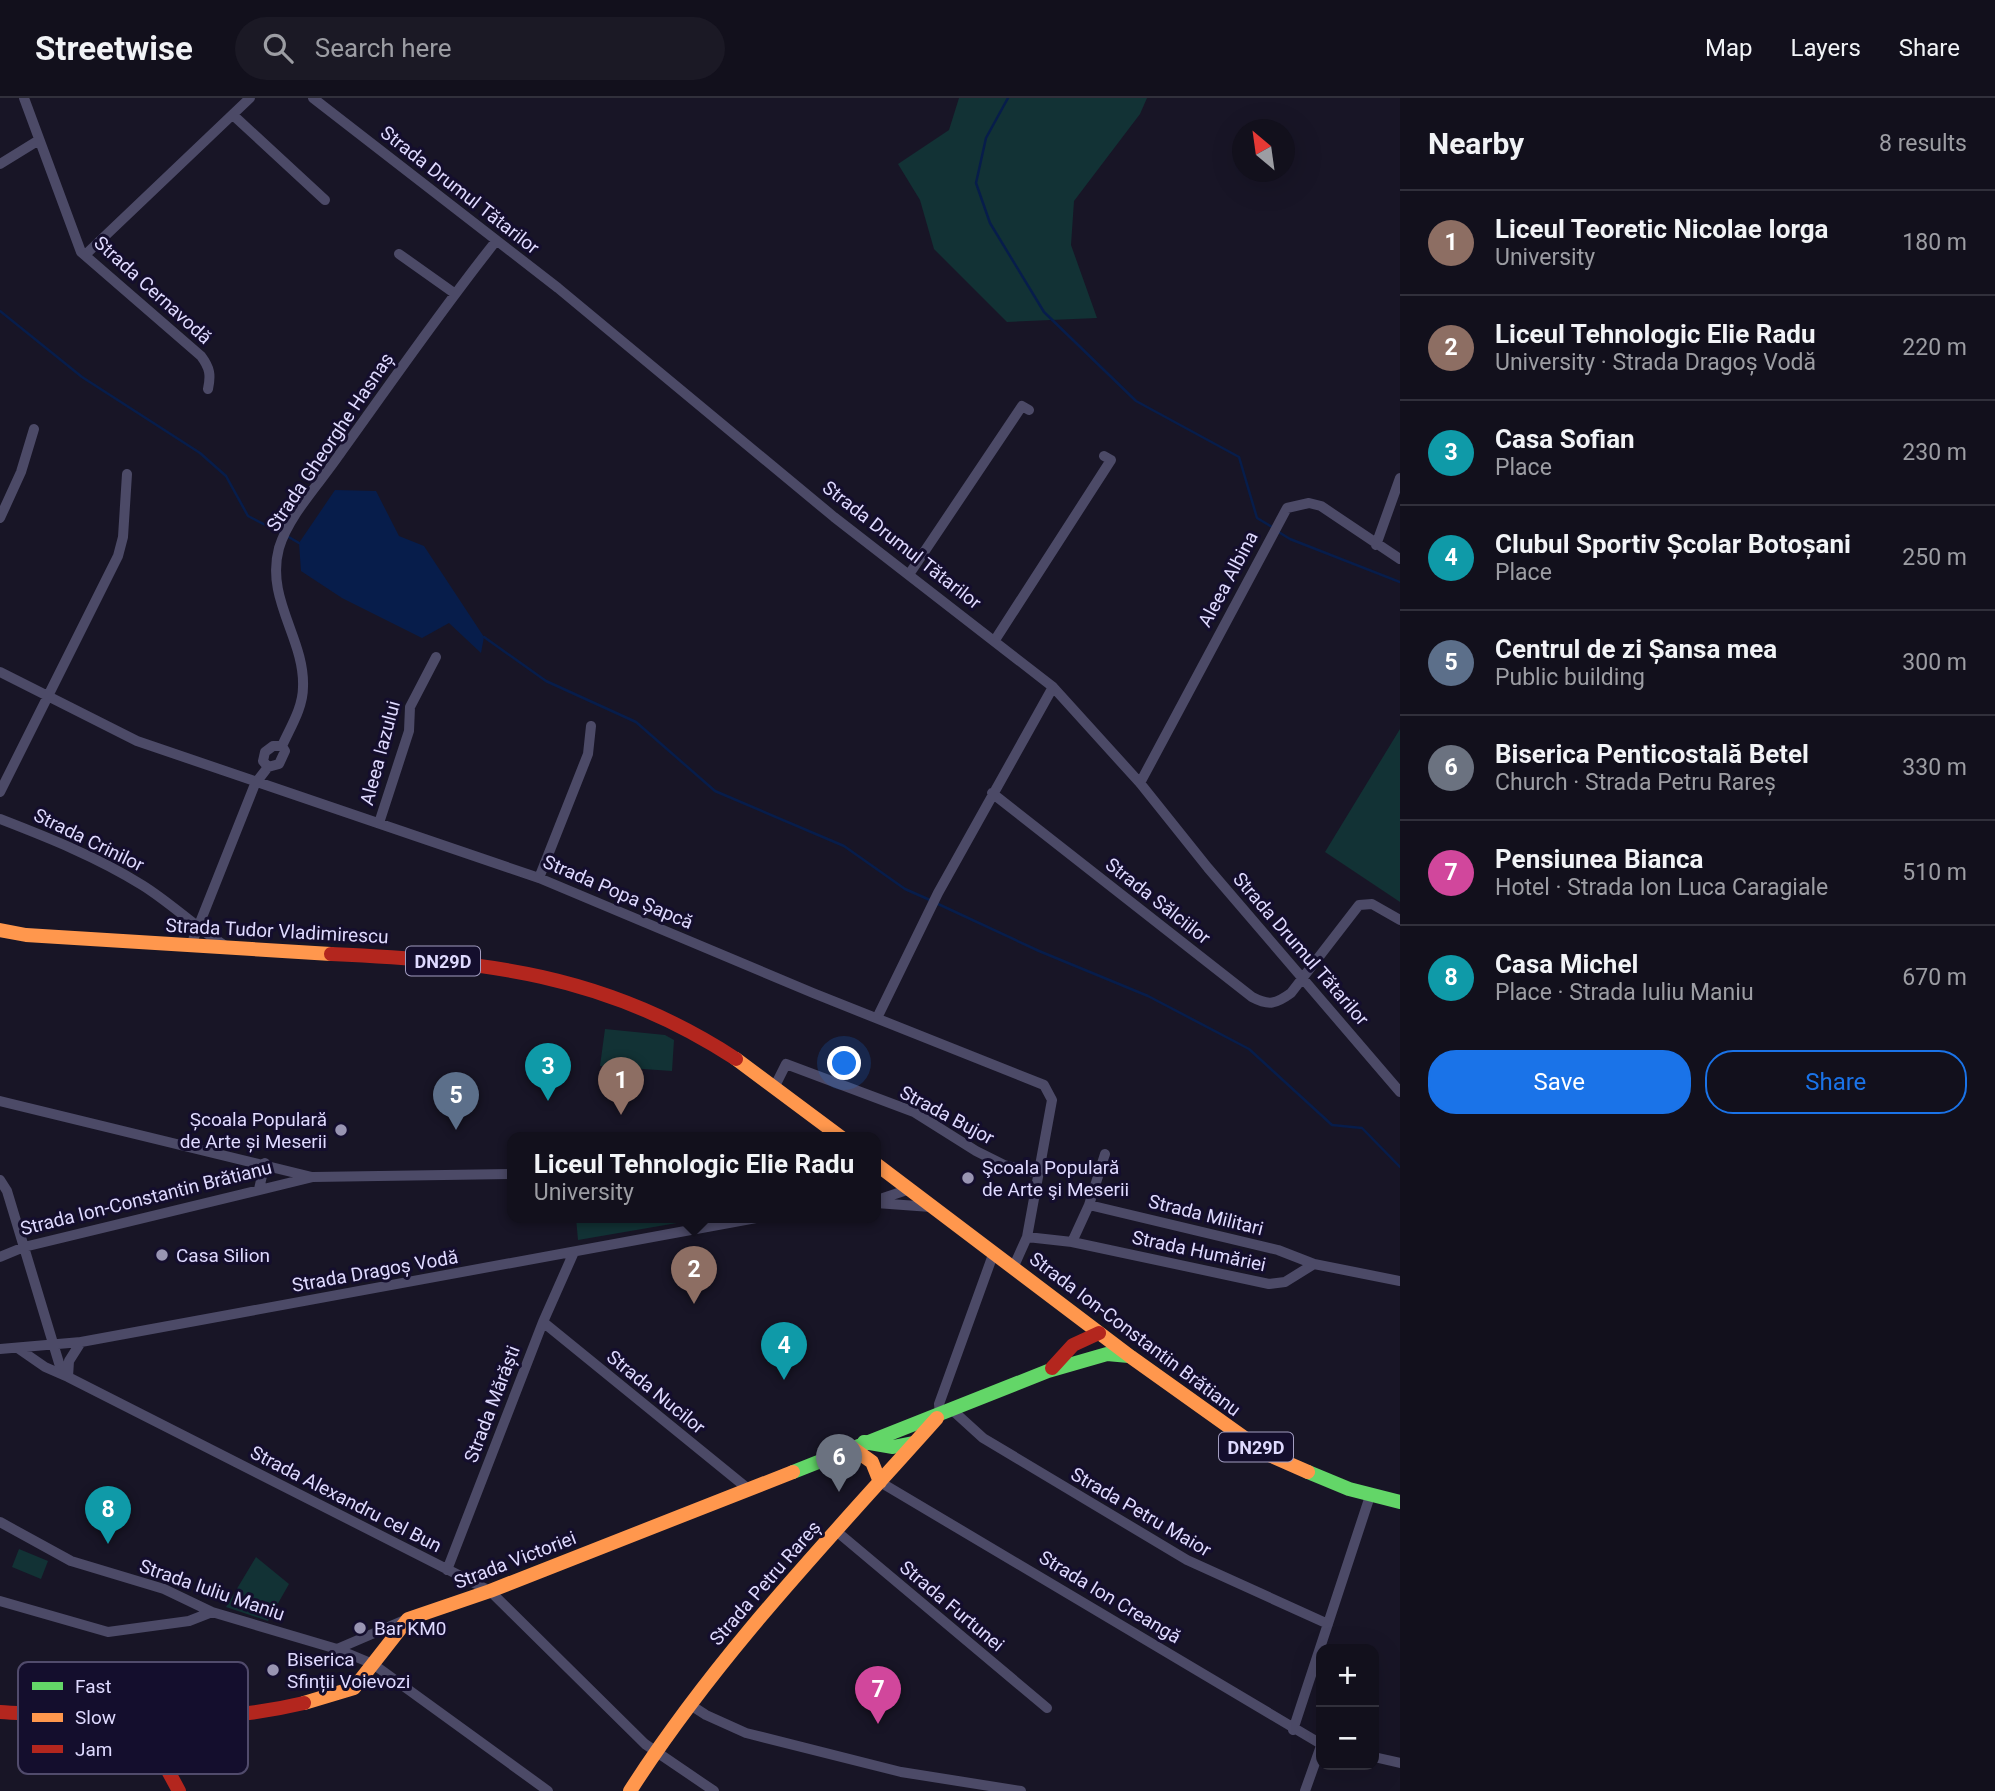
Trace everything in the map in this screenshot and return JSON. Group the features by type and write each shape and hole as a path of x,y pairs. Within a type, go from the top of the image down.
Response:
{"main road":[{"name":"Strada Tudor Vladimirescu","path":"0,930 26,935 420,959 535,973 632,1002 678,1023 724,1049 834,1132"},
{"name":"DN29D","path":"881,1168 934,1208"},
{"name":"Strada Ion-Constantin Brătianu","path":"934,1208 1014,1266 1130,1357 1266,1454 1370,1496 1400,1502"},
{"path":"1069,1308 1078,1325 1073,1345"},
{"name":"Strada Victoriei","path":"1048,1371 1062,1362 1073,1345 1099,1333"},
{"path":"1081,1361 1099,1333"},
{"name":"Strada Victoriei","path":"408,1619 490,1591 1048,1371 1115,1353 1130,1357"},
{"name":"Strada Petru Rareș","path":"630,1791 689,1704 740,1639 913,1443 945,1411"},
{"path":"857,1445 893,1447 913,1443"},
{"path":"857,1445 872,1462 880,1482"},
{"path":"248,1711 295,1705 354,1688 408,1619"},
{"path":"0,1712 18,1713"},
{"path":"169,1774 179,1791"}],"street":[{"name":"Strada Cernavodă","path":"24,98 74,236 85,255 201,356 209,366 211,377 208,389"},
{"path":"85,255 250,98"},
{"name":"Strada Drumul Tătarilor","path":"313,98 558,288 834,517 910,573 1053,687 1140,783 1208,868 1400,1092"},
{"path":"233,115 325,200"},
{"path":"0,164 39,141"},
{"name":"Strada Gheorghe Hasnaș","path":"191,945 255,784 268,767 264,761 265,751 273,746 282,746 301,704 304,685 275,578 279,547 289,527 454,293 496,241"},
{"path":"399,254 454,293"},
{"path":"910,573 1022,405 1029,410"},
{"path":"0,518 21,472 34,429"},
{"path":"995,640 1111,460 1104,456"},
{"path":"0,792 118,556 123,537 127,474"},
{"path":"1376,545 1400,478"},
{"name":"Aleea Albina","path":"1140,783 1287,508 1309,503 1321,506 1400,559"},
{"name":"Aleea Iazului","path":"379,823 409,731 410,706 436,657"},
{"name":"Strada Popa Șapcă","path":"0,672 137,741 255,784 539,877 1044,1085 1052,1100 1027,1237 1014,1266"},
{"path":"877,1018 938,893 1053,687"},
{"path":"539,877 587,754 591,726"},
{"path":"268,767 279,764 285,751 282,746"},
{"name":"Strada Sălciilor","path":"992,793 1252,997 1270,1004 1278,1003 1304,977"},
{"name":"Strada Crinilor","path":"0,819 105,863 164,900 196,927 228,947"},
{"path":"1304,977 1359,905 1372,904 1400,920"},
{"name":"Strada Bujor","path":"775,1086 786,1064 914,1112 976,1151 1004,1165 1037,1173"},
{"path":"0,1101 265,1163 313,1177"},
{"path":"1072,1242 1089,1205 1105,1154"},
{"path":"259,1189 265,1163"},
{"name":"Strada Ion-Constantin Brătianu","path":"0,1256 24,1247 313,1177 507,1174"},
{"path":"0,1180 7,1191 54,1345 68,1377"},
{"path":"881,1200 910,1189"},
{"path":"881,1203 934,1208"},
{"name":"Strada Militari","path":"1089,1205 1278,1250 1314,1264"},
{"name":"Strada Dragoș Vodă","path":"0,1349 81,1342 729,1223"},
{"name":"Strada Humăriei","path":"1027,1237 1072,1242 1269,1284 1285,1282 1314,1264"},
{"name":"Strada Mărăști","path":"447,1570 543,1322 574,1252"},
{"path":"945,1411 939,1404 994,1252"},
{"path":"1314,1264 1400,1281"},
{"name":"Strada Nucilor","path":"543,1322 747,1488"},
{"path":"68,1377 69,1362 81,1342"},
{"name":"Strada Alexandru cel Bun","path":"19,1349 45,1367 490,1591 616,1718 655,1752 714,1791"},
{"name":"Strada Petru Maior","path":"945,1411 983,1438 1187,1560 1328,1624"},
{"name":"Strada Ion Creangă","path":"880,1482 1211,1677 1316,1742"},
{"path":"1293,1730 1370,1496"},
{"name":"Strada Iuliu Maniu","path":"0,1522 71,1562 164,1589 212,1612 337,1649 373,1664 548,1791"},
{"name":"Strada Furtunei","path":"835,1530 1047,1708"},
{"path":"0,1601 108,1632 190,1621 212,1612"},
{"path":"337,1649 408,1619"},
{"path":"689,1704 713,1719 746,1733 901,1772 1021,1791"},
{"path":"1379,1758 1400,1763"},
{"path":"1305,1791 1316,1759"}],"green space":[{"path":"959,98 1147,98 1140,114 1074,201 1071,245 1097,318 1007,322 934,249 920,200 898,164 949,130"},
{"path":"1400,729 1400,902 1325,852"},
{"path":"605,1029 665,1035 674,1040 672,1071 600,1066"},
{"path":"576,1223 677,1223 578,1240"},
{"path":"19,1549 48,1561 41,1579 12,1567"},
{"path":"256,1557 289,1584 268,1621 226,1607"}],"water":[{"path":"335,490 376,491 399,536 424,546 484,637 481,653 449,623 422,638 342,598 301,571 299,543"}],"waterway":[{"path":"1008,98 986,138 976,183 990,223 1044,312 1136,401 1239,457 1257,518 1272,527"},
{"path":"0,311 82,377 200,453 226,476 248,516 281,533"},
{"path":"1277,531 1290,539 1400,582"},
{"path":"287,536 299,543"},
{"path":"484,637 546,681 636,722 715,791 844,846 905,889 930,900"},
{"path":"936,903 1039,951 1148,996 1249,1049 1332,1125 1362,1128 1400,1167"}],"traffic: fast":[{"path":"793,1472 1048,1371 1107,1354 1129,1356"},
{"path":"864,1442 893,1447 913,1443"},
{"path":"1308,1472 1349,1489 1400,1502"}],"traffic: slow":[{"path":"0,930 26,935 331,954"},
{"path":"736,1059 834,1132"},
{"path":"881,1168 1131,1357 1267,1454 1308,1472"},
{"path":"630,1791 664,1741 737,1645 937,1418"},
{"path":"851,1447 872,1462 880,1482"},
{"path":"304,1703 354,1688 408,1619 490,1591 793,1472"}],"traffic: jam":[{"path":"331,954 440,961 541,977 639,1007 687,1030 736,1059"},
{"path":"1052,1368 1073,1345 1099,1333"},
{"path":"248,1713 304,1703"},
{"path":"0,1712 18,1713"},
{"path":"170,1774 179,1791"}],"place":[{"name":"Casa Sofian","path":"548,1101"},
{"name":"Liceul Teoretic Nicolae Iorga","path":"621,1115"},
{"name":"Școala Populară de Arte și Meserii","path":"341,1130"},
{"name":"Centrul de zi Șansa mea","path":"456,1130"},
{"name":"Şcoala Populară de Arte şi Meserii","path":"968,1178"},
{"name":"Casa Silion","path":"162,1255"},
{"name":"Liceul Tehnologic Elie Radu","path":"694,1304"},
{"name":"Clubul Sportiv Școlar Botoșani","path":"784,1380"},
{"name":"Biserica Penticostală Betel","path":"839,1492"},
{"name":"Casa Michel","path":"108,1544"},
{"name":"Bar KM0","path":"360,1628"},
{"name":"Biserica Sfinții Voievozi","path":"273,1670"},
{"name":"Pensiunea Bianca","path":"878,1724"}]}
